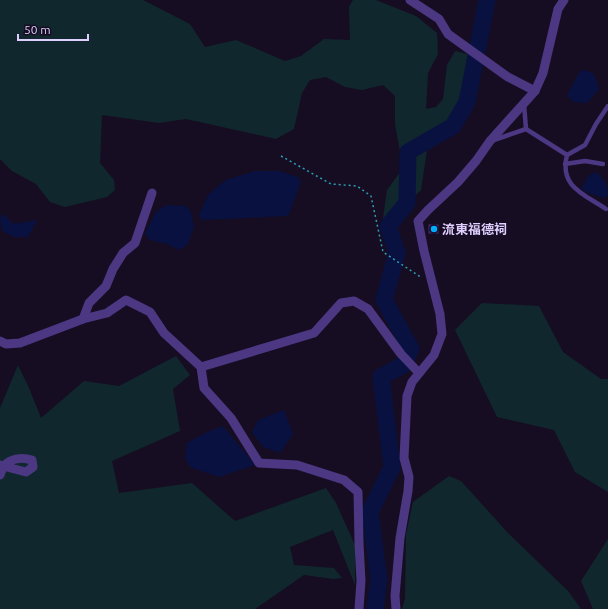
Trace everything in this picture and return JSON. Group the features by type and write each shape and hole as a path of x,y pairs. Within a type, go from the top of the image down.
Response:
{"street":[{"path":"410,0 439,19 448,34 508,77 535,91"},
{"path":"396,609 395,596 400,538 409,477 404,458 407,396 412,382 434,355 442,334 440,314 418,221 458,182 476,161 490,141 535,91 543,73 558,9 564,0"},
{"path":"83,319 89,303 106,286 122,253 135,243 152,193"},
{"path":"0,342 6,344 20,343 83,319 107,313 126,300 150,312 164,333 201,366 204,388 231,418 259,463 297,465 344,480 358,492 358,543 361,581 359,609"},
{"path":"201,366 314,333 341,302 354,301 368,309 401,354 418,374"},
{"path":"0,475 2,466"}],"lane":[{"path":"524,104 526,129"},
{"path":"606,209 574,188 566,176 565,164 567,155 585,145 608,106"},
{"path":"490,141 526,129"},
{"path":"526,129 567,155"},
{"path":"565,164 585,161 603,164"}],"path":[{"path":"282,156 331,184 357,186 371,196 383,252 413,272"}],"green space":[{"path":"0,0 143,0 190,24 205,47 236,40 285,61 301,56 324,39 350,40 349,7 353,0 376,0 416,16 437,33 438,54 428,73 426,109 436,107 443,99 447,65 455,51 471,55 473,75 459,127 429,137 421,190 388,221 383,218 387,190 403,168 395,124 395,96 383,85 362,90 345,87 326,77 310,80 302,93 294,129 276,139 186,119 159,123 102,115 100,163 114,180 115,190 107,197 65,207 50,202 36,184 12,171 0,159"},
{"path":"482,303 539,306 563,352 601,379 608,379 608,492 575,472 554,430 497,417 455,330"},
{"path":"176,356 190,375 173,389 180,431 112,461 119,493 192,483 235,521 326,488 336,503 355,545 355,585 333,530 290,547 294,565 334,568 342,578 333,579 304,575 255,609 0,609 0,408 18,365 41,418 84,381 119,386"},
{"path":"449,476 461,481 508,533 568,591 581,609 402,609 405,599 406,534 413,502"},
{"path":"608,539 608,609 593,609 581,581"}],"shaded area":[{"path":"585,70 594,74 599,89 587,103 573,102 567,95 580,71"},
{"path":"255,171 279,171 298,177 301,182 289,214 286,216 202,220 199,215 208,195 226,180"},
{"path":"596,172 603,179 606,185 608,195 605,198 590,194 581,189 588,176"},
{"path":"166,205 186,206 191,212 194,227 188,244 179,250 167,244 150,240 145,233 156,212"},
{"path":"4,214 13,224 37,220 28,237 14,237 2,231 0,218"},
{"path":"284,410 293,434 280,453 263,447 252,432 258,420"},
{"path":"223,426 255,465 219,477 190,467 185,458 187,443 207,432"}],"building":[{"name":"流東福德祠","path":"429,225 438,225 438,233 429,233"}],"waterway":[{"path":"375,609 379,579 370,512 392,467 381,377 403,365 411,349 384,300 397,253 388,226 407,203 408,152 453,126 467,102 487,0"}],"place":[{"name":"流東福德祠","path":"434,229"}]}
